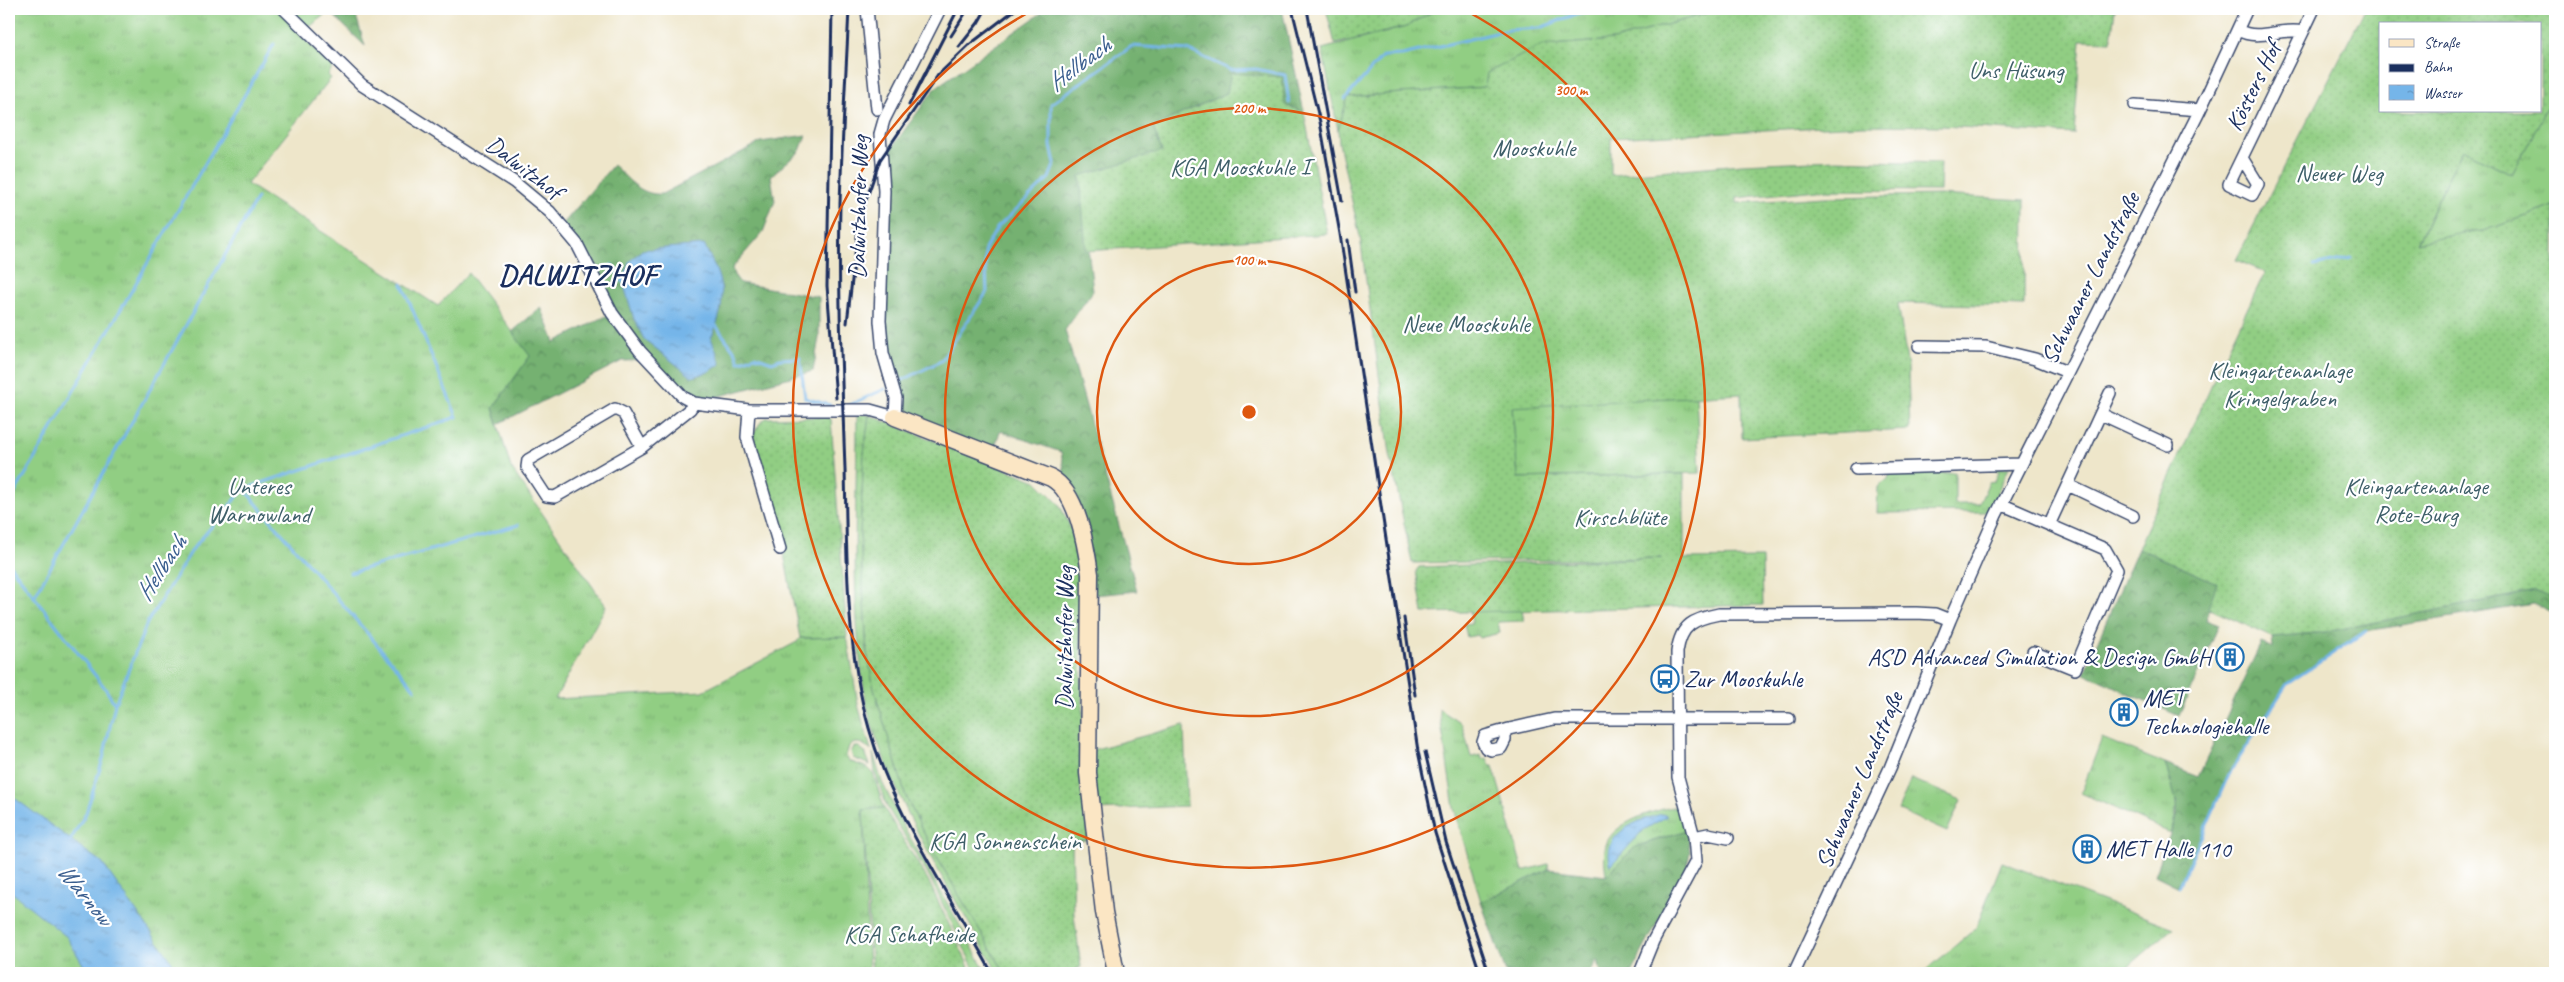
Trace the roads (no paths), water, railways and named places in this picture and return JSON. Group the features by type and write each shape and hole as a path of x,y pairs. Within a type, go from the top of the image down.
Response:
{"street":[{"name":"Dalwitzhof","path":"284,9 362,85 508,178 550,212 577,244 612,313 640,351 669,383 694,403"},
{"path":"867,9 877,109"},
{"name":"Dalwitzhofer Weg","path":"895,417 896,398 883,353 880,329 884,191 880,134 884,120 940,9"},
{"name":"Schwaaner Landstraße","path":"1794,973 1890,768 1950,620 2001,504 2200,110 2247,9"},
{"name":"Kösters Hof","path":"2242,158 2314,9"},
{"name":"Kösters Hof","path":"2238,30 2253,36 2287,30 2303,32"},
{"path":"2135,105 2200,110"},
{"path":"1919,346 1986,347 2035,359 2067,372"},
{"path":"2049,525 2110,393"},
{"path":"642,447 623,413 615,409 528,460 527,467 546,496 555,497 642,447 690,409 694,403 749,410 747,437 780,549"},
{"name":"Dalwitzhofer Weg","path":"749,410 875,411 895,417 1051,478 1063,488 1074,509 1087,554 1090,574 1087,744 1092,816 1104,912 1116,973"},
{"path":"2101,414 2168,445"},
{"path":"1856,469 2020,464"},
{"path":"2068,485 2133,516"},
{"path":"2001,504 2105,549 2117,570 2075,669 2033,652"},
{"path":"1640,973 1653,941 1693,869 1696,853 1694,837 1679,785 1677,720 1678,641 1686,627 1700,618 1719,614 1916,613 1935,614 1950,620"},
{"path":"1505,730 1554,720 1789,720"},
{"path":"1694,837 1708,834 1728,838"}],"water":[{"path":"704,245 716,269 721,290 720,312 711,338 721,364 708,372 692,377 644,339 634,319 623,282 629,262 642,250"},
{"name":"Warnow","path":"9,794 102,863 180,973 88,973 67,937 9,890"},
{"path":"1662,814 1667,816 1642,831 1611,866 1609,855 1611,845 1616,837 1632,824"}],"waterway":[{"name":"Hellbach","path":"1345,99 1383,56 1402,55 1508,30 1540,28 1579,13 1609,9"},
{"path":"9,503 274,44"},
{"name":"Hellbach","path":"899,382 941,361 987,292 985,249 997,228 1049,178 1055,163 1051,146 1051,104 1132,46 1188,50 1231,70 1256,69 1285,75 1289,103"},
{"path":"34,597 257,198"},
{"path":"2313,266 2352,258"},
{"name":"Hellbach","path":"612,265 623,282 627,284"},
{"name":"Hellbach","path":"69,843 86,813 103,759 115,704 147,623 194,547 244,489 457,417 402,284"},
{"name":"Hellbach","path":"714,323 736,353 739,362 755,356 772,362 780,359 800,358 805,398 830,405"},
{"name":"Hellbach","path":"849,405 885,389"},
{"path":"244,489 415,689"},
{"path":"350,573 518,525"},
{"path":"9,564 105,688 114,703"},
{"path":"2179,887 2229,774 2287,684 2366,631"}],"railway":[{"path":"832,9 827,286 836,398"},
{"path":"849,9 840,204 840,270 847,567 855,664 869,728 893,792 924,854 992,973"},
{"path":"909,105 958,9"},
{"path":"951,36 968,9"},
{"path":"959,47 978,23 986,9"},
{"path":"847,323 859,220 880,160 938,75 969,45 1016,9"},
{"path":"1292,9 1320,122 1340,234 1418,751 1435,833 1480,973"},
{"path":"1307,9 1342,201"},
{"path":"1348,240 1355,292"},
{"path":"1404,618 1415,695"},
{"path":"1425,752 1446,842 1489,973"}],"place":[{"name":"ASD Advanced Simulation & Design GmbH","path":"2230,657"},
{"name":"Zur Mooskuhle","path":"1665,679"},
{"name":"MET Technologiehalle","path":"2124,712"},
{"name":"MET Halle 110","path":"2087,849"}],"district":[{"name":"DALWITZHOF","path":"578,274"}],"park label":[{"name":"Uns Hüsung","path":"2016,70"},
{"name":"Mooskuhle","path":"1534,148"},
{"name":"KGA Mooskuhle I","path":"1240,167"},
{"name":"Neuer Weg","path":"2339,173"},
{"name":"Neue Mooskuhle","path":"1466,324"},
{"name":"Kleingartenanlage Kringelgraben","path":"2280,384"},
{"name":"Unteres Warnowland","path":"259,500"},
{"name":"Kleingartenanlage Rote-Burg","path":"2416,500"},
{"name":"Kirschblüte","path":"1620,517"},
{"name":"KGA Sonnenschein","path":"1005,841"},
{"name":"KGA Schafheide","path":"909,934"}]}
